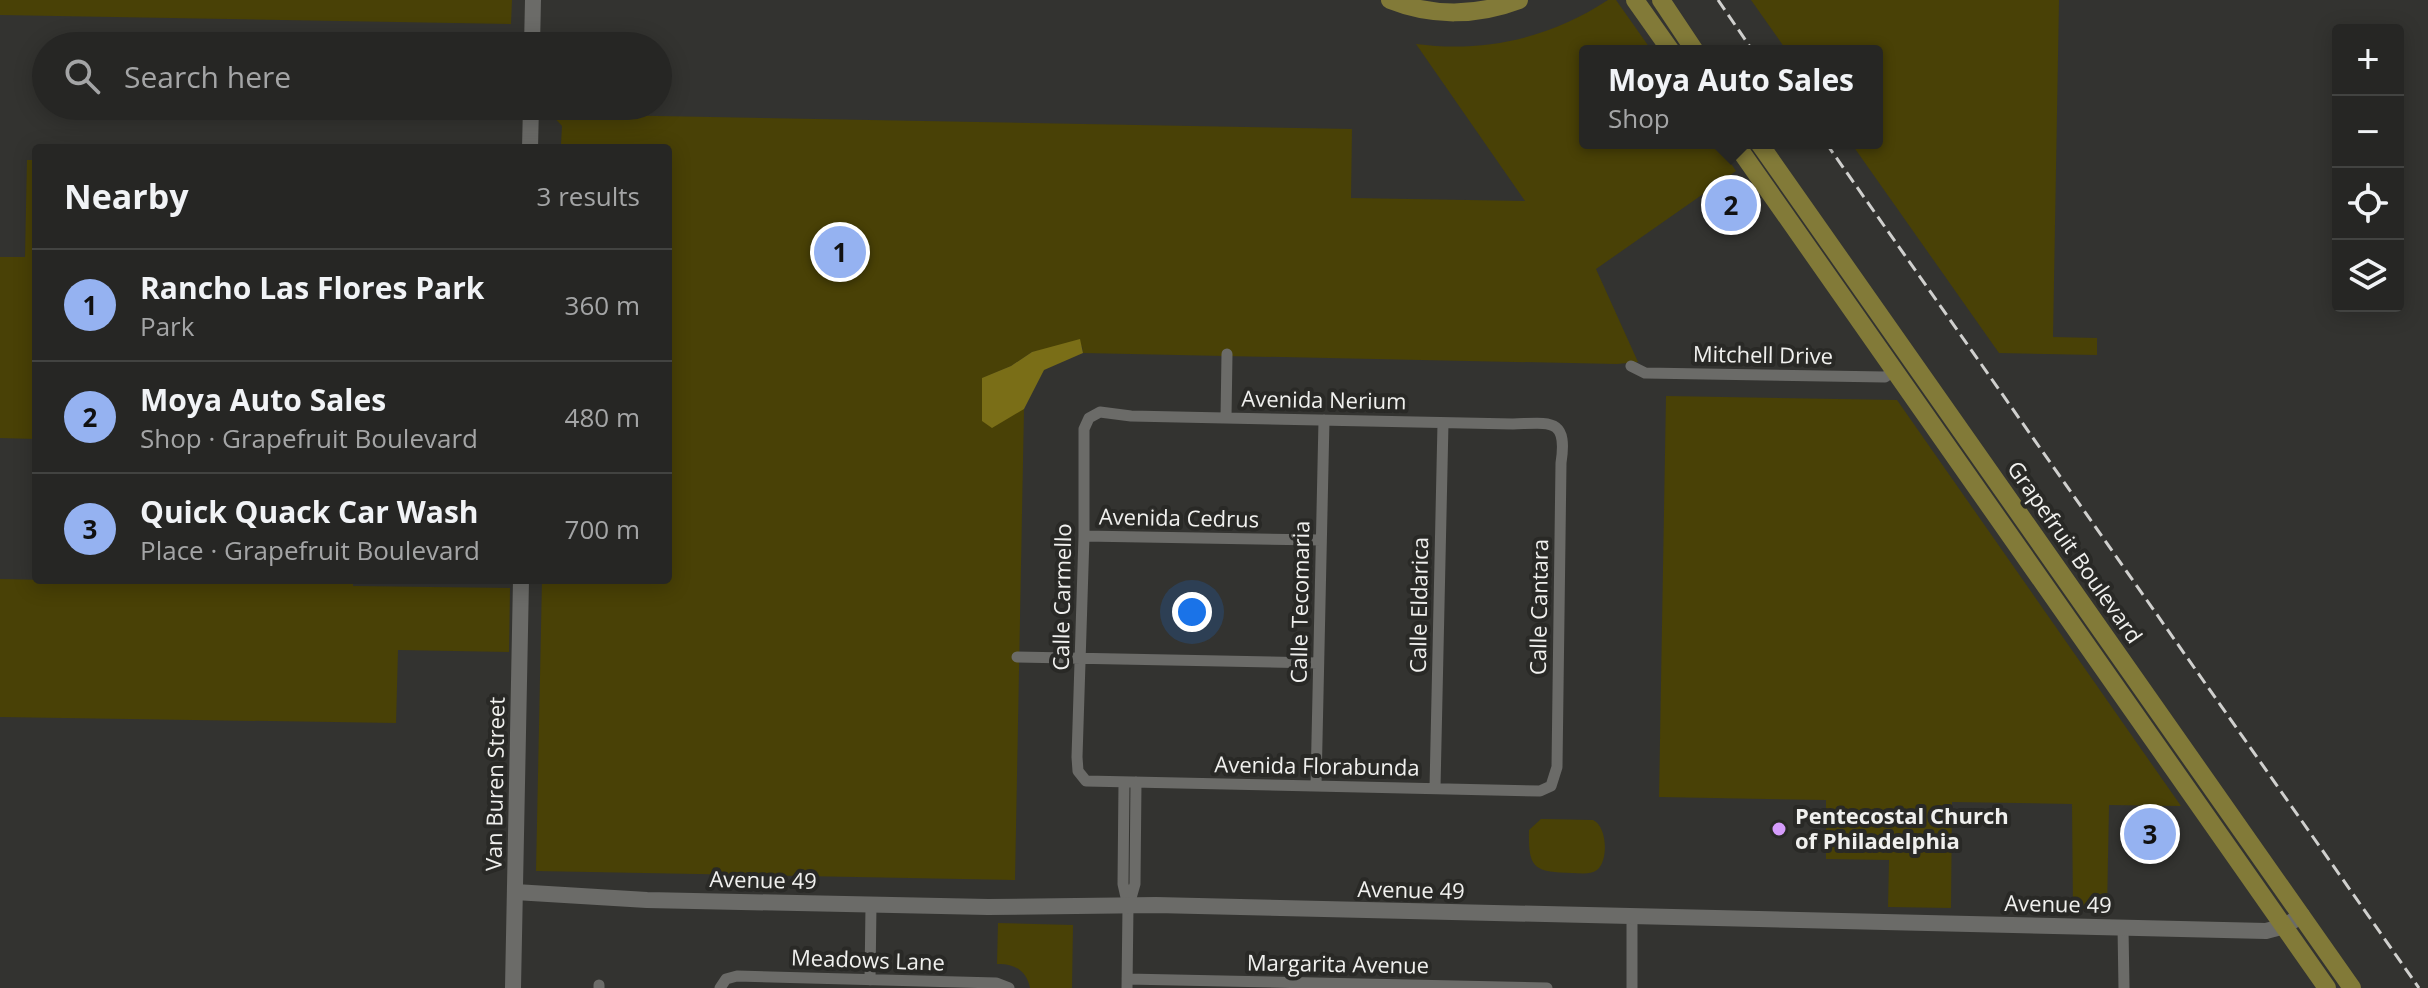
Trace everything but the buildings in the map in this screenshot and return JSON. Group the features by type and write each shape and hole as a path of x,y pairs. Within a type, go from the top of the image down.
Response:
{"main road":[{"path":"1390,0 1422,11 1454,13 1491,9 1519,0"},
{"path":"1440,0 1465,0"},
{"path":"1635,0 1667,45"},
{"path":"1661,0 1691,45"},
{"name":"Grapefruit Boulevard","path":"1739,149 2327,988"},
{"name":"Grapefruit Boulevard","path":"1763,149 2352,988"},
{"path":"1895,370 1910,376 1920,386 2006,510 2033,534"}],"street":[{"path":"532,32 533,0"},
{"path":"530,144 531,120"},
{"path":"1226,418 1227,354"},
{"name":"Mitchell Drive","path":"1631,366 1645,373 1797,376 1885,377 1895,370"},
{"name":"Avenida Nerium","path":"1089,418 1100,412 1131,416 1443,423 1547,422 1559,430"},
{"name":"Calle Carmello","path":"1082,777 1077,757 1084,429 1089,418"},
{"name":"Calle Tecomaria","path":"1316,786 1324,420"},
{"name":"Calle Eldarica","path":"1435,788 1443,423"},
{"name":"Calle Cantara","path":"1551,786 1557,767 1561,463 1564,441 1559,430"},
{"name":"Avenida Cedrus","path":"1084,536 1321,540"},
{"name":"Van Buren Street","path":"513,988 521,584"},
{"path":"1017,657 1318,663"},
{"name":"Avenida Florabunda","path":"1082,777 1093,783 1540,791 1551,786"},
{"path":"1127,984 1128,906 1123,884 1130,782"},
{"name":"Avenue 49","path":"515,892 647,900 871,905 1128,906 2266,931 2285,926 2302,915"},
{"path":"870,980 871,905"},
{"path":"1632,916 1632,988"},
{"path":"2123,927 2124,988"},
{"name":"Meadows Lane","path":"723,983 737,976 996,983 1009,988"},
{"name":"Margarita Avenue","path":"1127,984 1547,988"}],"shaded area":[{"path":"0,0 512,0 511,24 0,15"},
{"path":"1608,0 1616,0 1648,45 1579,45 1579,149 1721,149 1736,171 1596,269 1638,362 1083,353 1082,346 1032,352 1011,366 983,378 1024,409 1015,880 536,871 542,584 672,584 672,144 561,144 562,126 556,120 672,120 672,116 1352,129 1351,198 1525,201 1416,44 1467,46 1516,40 1586,13"},
{"path":"1751,0 2059,0 2053,337 2097,338 2097,355 1999,353 1855,149 1883,149 1883,45 1783,45"},
{"path":"27,160 32,160 32,439 0,438 0,257 25,257"},
{"path":"1080,339 1083,353 1044,370 1024,409 992,428 982,421 982,378 1011,366 1032,352"},
{"path":"1666,396 1897,400 2181,806 2109,805 2107,910 2073,910 2072,804 1952,802 1951,908 1888,907 1889,860 1826,859 1826,800 1659,797"},
{"path":"0,579 32,580 32,584 353,584 510,588 509,652 398,650 396,723 0,717"},
{"path":"1541,819 1593,820 1598,823 1604,836 1605,851 1597,870 1591,873 1559,872 1536,866 1530,853 1529,830"},
{"path":"998,923 1073,925 1072,988 1030,988 1019,969 997,964"}],"railway":[{"path":"1718,0 1749,45"},
{"path":"1830,149 2419,988"}],"place":[{"name":"Moya Auto Sales","path":"1731,205"},
{"name":"Rancho Las Flores Park","path":"840,252"},
{"name":"Pentecostal Church of Philadelphia","path":"1779,829"},
{"name":"Quick Quack Car Wash","path":"2150,834"}]}
